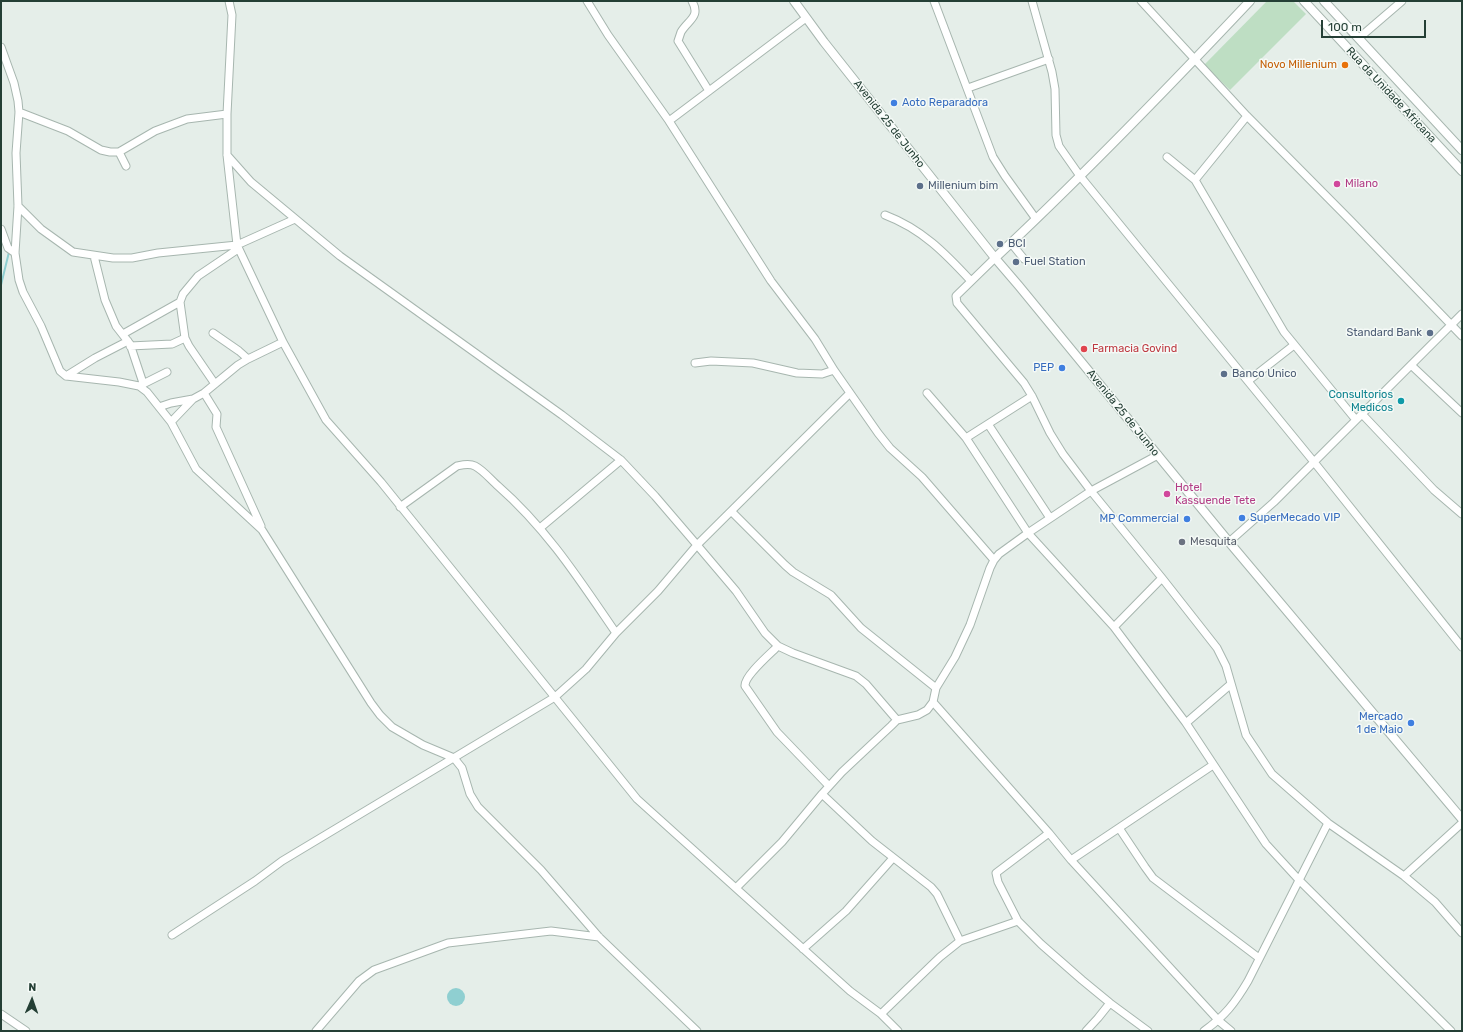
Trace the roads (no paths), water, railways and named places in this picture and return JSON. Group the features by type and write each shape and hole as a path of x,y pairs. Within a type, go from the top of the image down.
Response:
{"street":[{"path":"229,1 232,15 227,114 227,155 238,247 283,342 326,420 381,482 637,799 850,991 881,1014 898,1031"},
{"path":"587,1 608,35 669,121 771,281 815,339 834,370 878,433 890,448 922,477 994,560"},
{"path":"692,1 695,7 695,16 682,31 678,41 709,91"},
{"name":"Avenida 25 de Junho","path":"794,1 995,258 1229,542 1462,819"},
{"path":"934,1 993,157 1036,219"},
{"path":"1032,1 1049,59 1055,89 1056,135 1059,146 1080,176 1461,643"},
{"path":"1141,1 1247,116 1462,336"},
{"path":"1250,1 1195,60 1080,176 956,296 956,303 1015,371 1032,396 1056,444 1090,491 1162,578 1217,648 1226,666 1246,734 1272,774 1328,823 1404,876 1435,902 1462,933"},
{"name":"Rua da Unidade Africana","path":"1304,1 1462,171"},
{"name":"Rua da Unidade Africana","path":"1324,1 1462,150"},
{"path":"1359,38 1402,1"},
{"path":"669,121 806,18"},
{"path":"1,47 14,84 19,112 16,153 18,206 16,253 19,280 23,292 41,326 60,371 66,376 141,384 167,372"},
{"path":"968,88 1049,59"},
{"path":"19,112 68,131 101,150 119,152 155,131 188,119 227,114"},
{"path":"1194,180 1247,116"},
{"path":"119,152 126,166"},
{"path":"227,155 251,182 340,256 378,285 562,414 621,460 655,496 736,591 765,633 778,646 856,676 866,684 898,720"},
{"path":"1167,157 1194,180 1263,299 1284,332 1356,420"},
{"path":"18,206 41,229 73,252 94,256 132,258 158,253 238,247"},
{"path":"885,215 909,225 930,240 948,256 971,281"},
{"path":"215,384 189,346 186,338 180,302 183,294 198,276 238,247 295,219"},
{"path":"1,229 8,248 16,253"},
{"path":"1011,243 1024,259"},
{"path":"94,256 105,300 116,326 129,344 141,384 171,422 196,469 262,530"},
{"path":"123,334 180,302"},
{"path":"1229,542 1274,502 1462,314"},
{"path":"213,333 248,359"},
{"path":"66,376 95,358 129,344 172,344 186,338"},
{"path":"171,422 193,399 204,393 248,359 283,342"},
{"path":"1248,381 1294,345"},
{"path":"696,363 710,361 753,363 797,373 814,374 822,374 834,370"},
{"path":"1411,366 1462,413"},
{"path":"204,393 217,414 216,427 262,530 366,696 380,715 392,727 423,745 454,758 462,768 470,794 478,807 541,870 599,937 696,1031"},
{"path":"172,936 255,881 282,861 555,697 586,669 616,633 658,591 697,545 732,512 850,393"},
{"path":"927,393 966,438 1028,533 1114,627 1186,723 1266,844 1299,880 1451,1031"},
{"path":"966,438 1032,396"},
{"path":"159,407 171,402 193,399"},
{"path":"1362,414 1434,490 1462,514"},
{"path":"988,424 1050,518"},
{"path":"736,888 782,842 829,786 898,720 918,715 927,710 933,702 936,688 963,641 990,568 999,554 1090,491 1158,455"},
{"path":"540,528 621,460"},
{"path":"400,507 457,466 465,464 474,466 511,498 540,528 587,589 616,633"},
{"path":"732,512 793,572 831,595 861,628 936,688"},
{"path":"1114,627 1162,578"},
{"path":"778,646 751,674 744,686 778,732 829,786"},
{"path":"1186,723 1231,684"},
{"path":"933,702 1071,860 1219,1021 1231,1031"},
{"path":"1071,860 1213,765"},
{"path":"822,794 872,841 931,887 960,941"},
{"path":"1204,1031 1219,1021 1235,1003 1328,823"},
{"path":"1404,876 1462,823"},
{"path":"1119,828 1144,867 1153,878 1259,958"},
{"path":"1049,833 996,873 998,882 1018,921 1041,944 1110,1003 1148,1031"},
{"path":"803,949 846,911 893,858"},
{"path":"881,1014 940,957 960,941 1018,921"},
{"path":"316,1031 348,992 359,981 374,970 448,943 551,931 599,937"},
{"path":"1086,1031 1110,1003"},
{"path":"1,1014 26,1031"}],"water":[{"path":"456,988 462,991 465,997 462,1003 456,1006 450,1003 447,997 450,991"}],"waterway":[{"path":"1,285 9,252"}],"place":[{"name":"Novo Millenium","path":"1345,65"},
{"name":"Aoto Reparadora","path":"894,103"},
{"name":"Milano","path":"1337,184"},
{"name":"Millenium bim","path":"920,186"},
{"name":"BCI","path":"1000,244"},
{"name":"Fuel Station","path":"1016,262"},
{"name":"Standard Bank","path":"1430,333"},
{"name":"Farmacia Govind","path":"1084,349"},
{"name":"PEP","path":"1062,368"},
{"name":"Banco Unico","path":"1224,374"},
{"name":"Consultorios Medicos","path":"1401,401"},
{"name":"Hotel Kassuende Tete","path":"1167,494"},
{"name":"SuperMecado VIP","path":"1242,518"},
{"name":"MP Commercial","path":"1187,519"},
{"name":"Mesquita","path":"1182,542"},
{"name":"Mercado 1 de Maio","path":"1411,723"}]}
